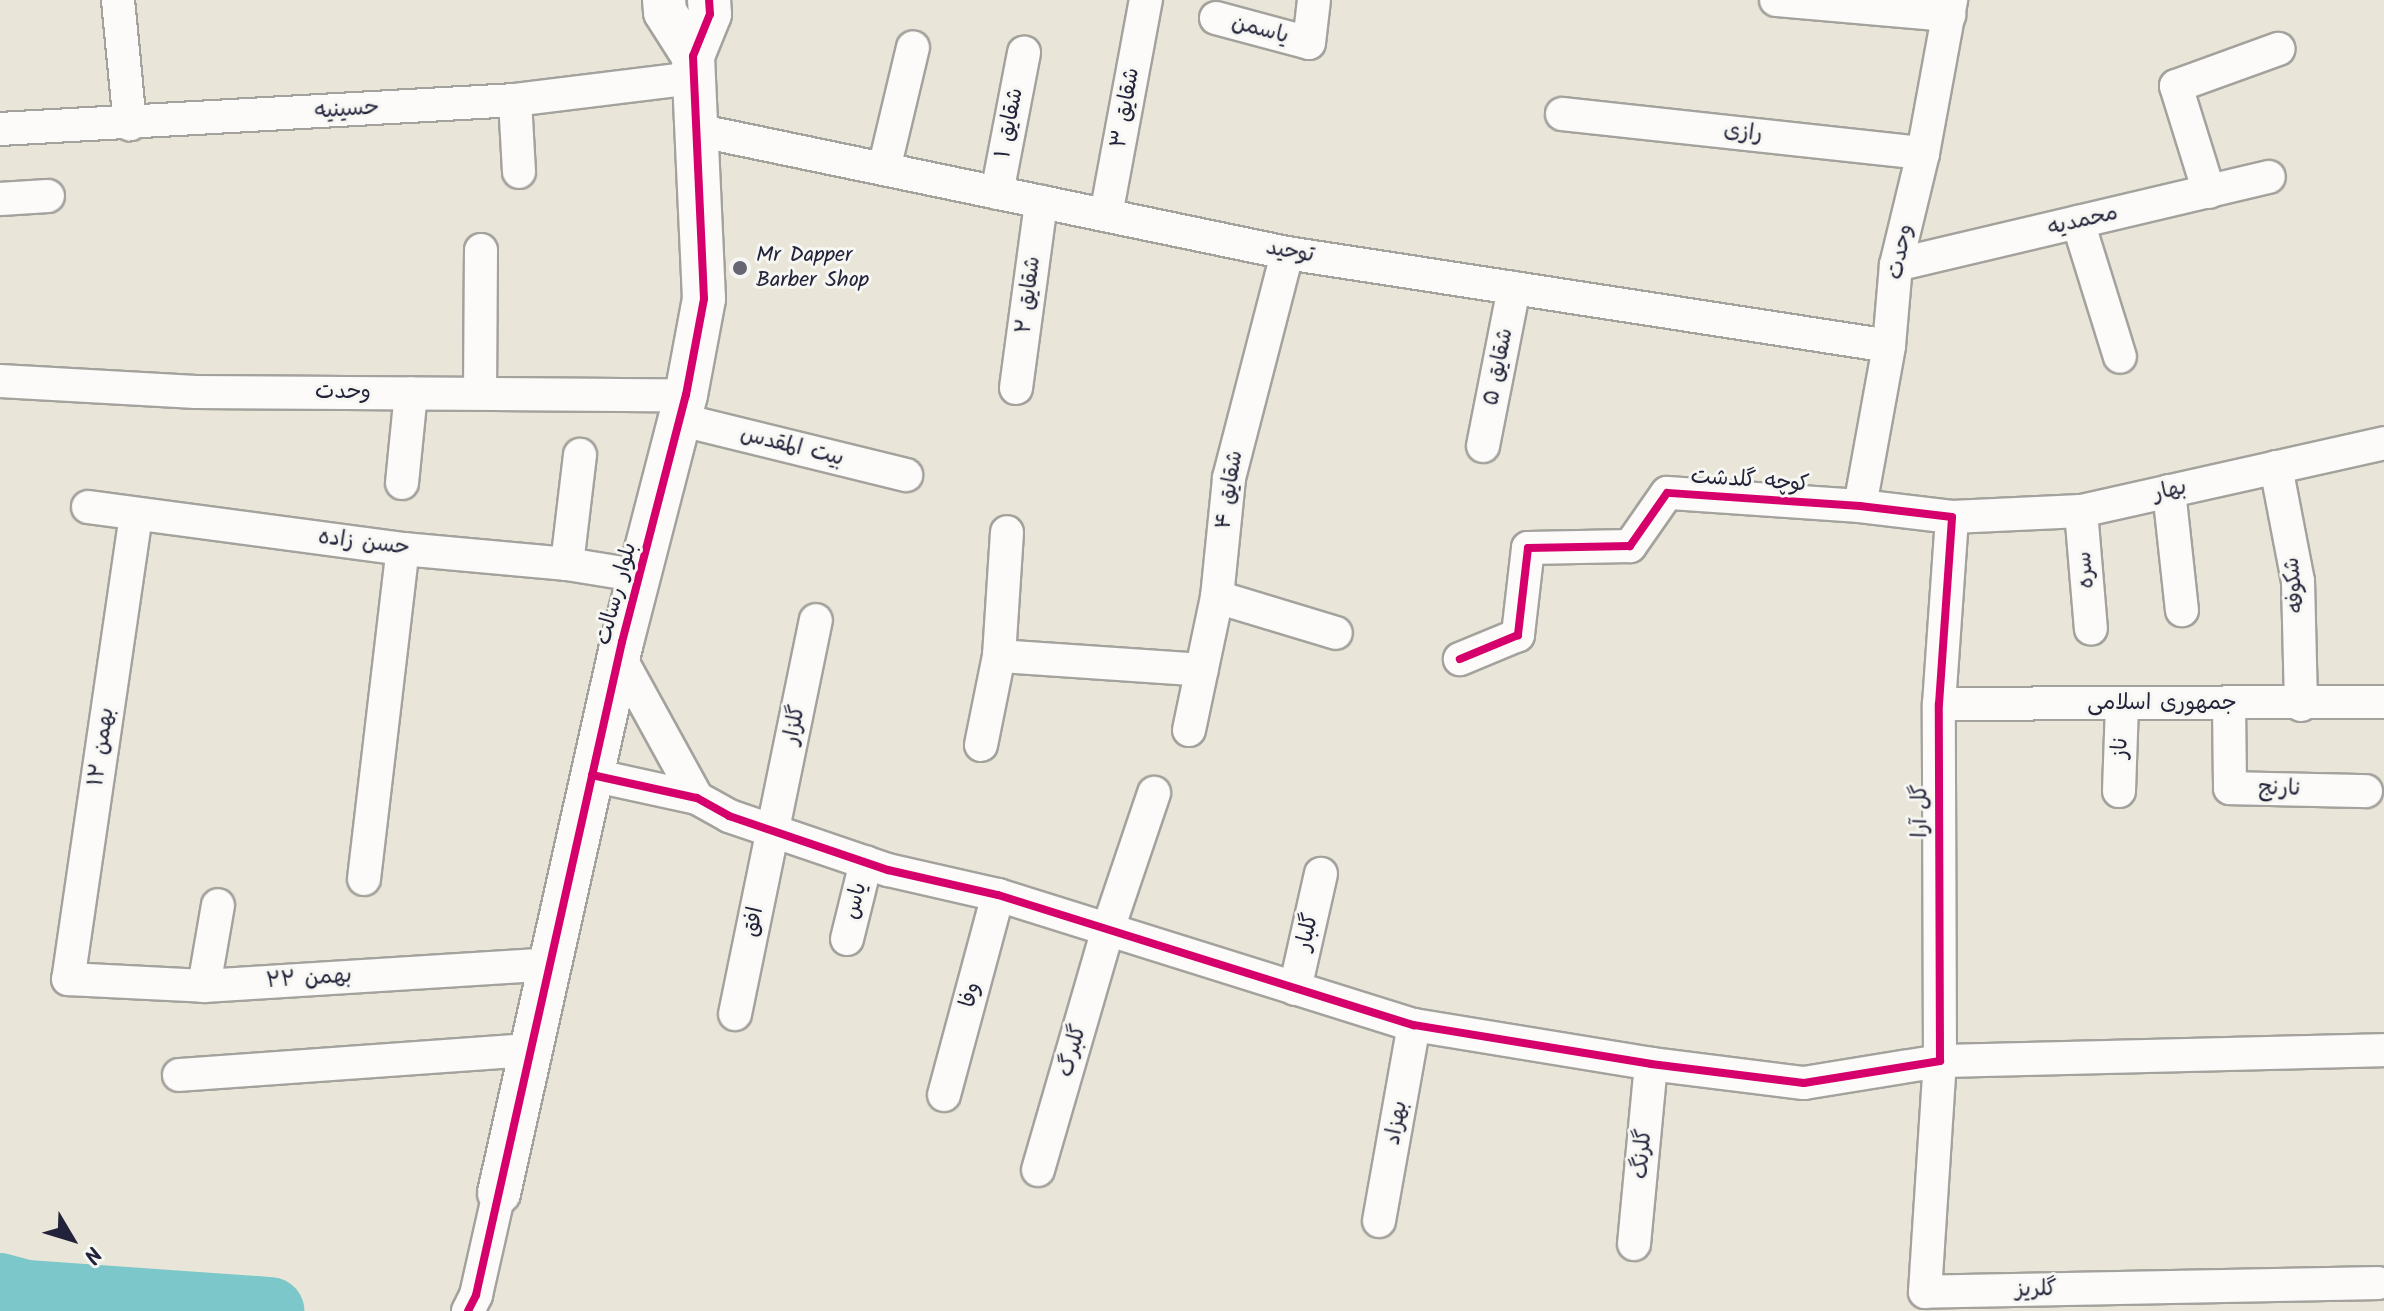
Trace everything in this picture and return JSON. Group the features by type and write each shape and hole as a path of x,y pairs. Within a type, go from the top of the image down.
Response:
{"street":[{"path":"118,0 130,124"},
{"name":"بلوار رسالت","path":"664,0 665,12 693,67"},
{"name":"بلوار رسالت","path":"499,1193 619,656 682,407 704,299 693,67 710,14 709,0"},
{"name":"شقایق ۳","path":"1106,215 1146,0"},
{"name":"یاسمن","path":"1216,18 1309,43 1314,0"},
{"path":"1776,0 1950,8"},
{"name":"وحدت","path":"1860,506 1889,346 1896,265 1923,153 1950,8"},
{"path":"884,169 913,47"},
{"path":"2209,192 2176,86 2278,49"},
{"name":"شقایق ۱","path":"997,193 1024,53"},
{"name":"حسینیه","path":"0,129 515,100 693,67"},
{"path":"515,100 519,172"},
{"name":"رازی","path":"1562,114 1923,153"},
{"name":"توحید","path":"696,130 1287,253 1889,346"},
{"name":"محمدیه","path":"1896,265 2269,177"},
{"path":"0,199 48,196"},
{"name":"شقایق ۲","path":"1016,388 1041,202"},
{"path":"2078,222 2120,357"},
{"path":"480,393 481,250"},
{"name":"شقایق ۴","path":"1189,730 1217,597 1229,478 1287,253"},
{"name":"شقایق ۵","path":"1483,446 1514,288"},
{"name":"وحدت","path":"0,381 196,392 480,393 682,407"},
{"path":"402,483 411,393"},
{"name":"بیت المقدس","path":"682,407 906,475"},
{"name":"بهار","path":"1952,517 2081,511 2384,443"},
{"path":"567,564 580,455"},
{"name":"شکوفه","path":"2276,467 2298,581 2301,705"},
{"path":"2169,491 2182,610"},
{"name":"کوچه گلدشت","path":"1460,659 1518,635 1528,548 1630,546 1667,493 1860,506"},
{"path":"1860,506 1952,517"},
{"name":"حسن زاده","path":"88,507 403,549 567,564 641,576"},
{"name":"سره","path":"2081,511 2091,629"},
{"name":"۱۲ بهمن","path":"68,979 136,515"},
{"name":"گل آرا","path":"1940,1061 1939,704 1952,517"},
{"path":"981,745 999,656 1007,532"},
{"path":"364,879 403,549"},
{"path":"1217,597 1336,633"},
{"name":"گلزار","path":"774,831 816,620"},
{"path":"619,656 697,798"},
{"path":"999,656 1202,670"},
{"name":"جمهوری اسلامی","path":"1939,704 2301,705 2384,702"},
{"name":"ناز","path":"2119,791 2122,704"},
{"name":"نارنج","path":"2229,704 2230,788 2366,791"},
{"path":"592,775 697,798 729,816 866,862 998,895 1107,932 1414,1025 1651,1064 1804,1083 1940,1061 2384,1050"},
{"name":"گلبرگ","path":"1038,1170 1107,932 1154,793"},
{"name":"افق","path":"735,1014 774,831"},
{"name":"یاس","path":"847,939 866,862"},
{"name":"گلبار","path":"1295,989 1321,874"},
{"name":"وفا","path":"944,1095 998,895"},
{"path":"204,986 218,905"},
{"name":"۲۲ بهمن","path":"68,979 204,986 550,964"},
{"name":"بهزاد","path":"1379,1221 1414,1025"},
{"path":"179,1075 530,1050"},
{"name":"گلریز","path":"1940,1061 1925,1292 2378,1283"},
{"name":"گلرنگ","path":"1634,1244 1651,1064"},
{"path":"472,1303 499,1193"}],"waterway":[{"path":"0,1287 26,1294 270,1311"}],"cycle path":[{"path":"468,1311 476,1295 622,642 686,395 704,299 693,56 710,14 709,0"},
{"path":"592,775 697,798 729,816 888,870 998,895 1414,1025 1651,1064 1804,1083 1940,1061 1939,704 1952,517 1860,506 1667,493 1630,546 1528,548 1518,635 1460,659"}],"place":[{"name":"Mr Dapper Barber Shop","path":"740,268"}]}
